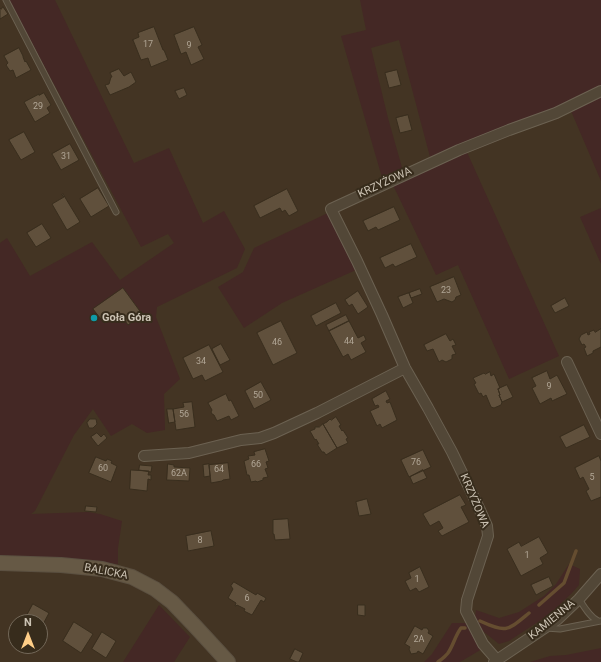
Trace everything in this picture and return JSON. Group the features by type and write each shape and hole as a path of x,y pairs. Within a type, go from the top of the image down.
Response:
{"street":[{"name":"KRZYŻOWA","path":"496,661 483,644 466,611 467,600 488,536 487,526 480,508 452,452 405,368 357,261 331,209 459,150 556,113 601,91"},
{"path":"567,362 601,434"},
{"path":"144,456 189,453 241,440 260,438 274,434 405,368"},
{"name":"BALICKA","path":"0,562 96,568 132,577 155,589 172,602 228,662"},
{"name":"KAMIENNA","path":"496,661 558,619 579,599 601,574"}],"lane":[{"path":"6,0 116,212"},
{"path":"579,599 594,619 600,621"},
{"path":"545,628 560,629 600,621"}],"shaded area":[{"path":"9,0 55,0 134,163 169,148 203,223 224,211 245,249 237,268 157,307 156,317 180,379 164,394 165,430 147,433 132,424 111,436 93,409 74,435 35,511 31,514 88,512 122,521 118,548 118,564 0,555 0,243 7,238 30,276 92,242 120,280 174,243 168,234 141,247"},
{"path":"360,0 601,0 601,89 561,108 430,157 399,40 371,48 403,171 383,181 341,36 366,30"},
{"path":"601,97 601,181 571,111"},
{"path":"466,150 559,356 509,379 458,265 436,275 392,183"},
{"path":"601,208 601,264 580,217"},
{"path":"330,212 356,270 282,303 244,328 218,287 243,272 254,248"},
{"path":"569,564 580,569 579,585 550,614 509,641 499,644 479,628 475,618 476,610 499,618 519,612 544,596 556,584"},
{"path":"159,605 190,637 174,662 123,662"},
{"path":"452,623 468,623 482,649 460,662 424,662 432,654"},
{"path":"601,648 601,662 530,662 550,656 566,655"}],"building":[{"path":"3,7 8,14 0,19 0,8 1,9"},
{"path":"154,27 168,60 151,67 148,58 141,60 132,40 139,37 138,33"},
{"path":"194,27 202,45 198,47 204,59 191,65 186,52 181,54 174,35"},
{"path":"19,48 25,62 26,61 31,70 16,78 13,70 10,71 6,65 8,63 4,56"},
{"path":"119,69 124,76 131,72 136,82 129,87 110,95 105,85 109,84 112,77 110,73"},
{"path":"397,70 401,85 389,88 385,73"},
{"path":"184,88 187,95 179,99 175,91"},
{"path":"44,93 51,105 47,108 50,113 35,122 24,102"},
{"path":"408,115 412,130 400,133 396,118"},
{"path":"24,132 35,152 21,160 9,140"},
{"path":"70,144 79,160 61,170 52,154"},
{"path":"98,188 109,206 91,217 80,199"},
{"path":"287,189 298,211 289,216 285,210 282,212 280,208 260,218 254,206"},
{"path":"63,194 80,222 67,230 52,204 64,197 62,195"},
{"path":"394,207 400,220 378,230 376,227 368,231 363,221"},
{"path":"42,224 51,238 36,247 27,233"},
{"path":"411,244 417,257 395,267 393,264 385,268 380,258"},
{"path":"454,277 461,295 456,297 452,302 444,299 437,302 430,287"},
{"path":"123,288 142,314 128,325 119,312 104,323 93,309"},
{"path":"420,289 422,294 411,298 409,293"},
{"path":"358,291 368,307 358,314 352,304 349,306 345,300"},
{"path":"409,293 413,303 403,308 398,297"},
{"path":"565,298 569,306 555,313 551,306"},
{"path":"336,303 341,313 316,326 311,316"},
{"path":"346,315 349,321 329,331 326,325"},
{"path":"281,321 297,353 273,365 257,333"},
{"path":"349,321 358,338 364,335 366,340 361,343 366,352 351,360 348,354 343,357 329,331"},
{"path":"601,329 601,347 587,356 584,348 586,347 584,344 582,345 579,339 581,335 587,332 588,335 590,334 589,332 594,330 595,332"},
{"path":"446,334 450,341 453,339 456,345 452,346 456,354 452,355 452,359 446,362 442,360 439,362 433,349 427,351 424,345"},
{"path":"221,344 230,360 220,365 212,349"},
{"path":"209,345 223,372 205,381 202,375 193,379 183,358"},
{"path":"547,371 550,379 557,375 567,394 552,401 551,398 540,404 532,388 536,386 532,378"},
{"path":"490,372 491,376 494,374 500,388 498,389 502,402 501,405 494,408 491,407 486,395 483,397 481,393 479,394 473,378"},
{"path":"261,382 271,400 254,409 245,391"},
{"path":"507,385 513,397 502,402 498,389"},
{"path":"386,391 390,399 386,401 387,403 390,402 397,420 382,428 380,424 377,426 370,411 379,407 378,405 375,406 372,399"},
{"path":"226,394 229,401 231,400 239,416 231,420 229,416 217,421 211,412 212,410 208,403"},
{"path":"192,402 195,427 176,430 173,409 184,407 183,403"},
{"path":"167,409 173,409 175,422 169,423"},
{"path":"336,417 341,425 339,426 348,438 346,439 348,443 337,448 323,424"},
{"path":"90,419 96,419 97,424 93,428 89,428 87,423"},
{"path":"323,424 337,448 326,455 322,452 317,444 319,444 310,431"},
{"path":"584,425 590,437 566,448 560,437"},
{"path":"97,433 101,437 104,434 107,438 98,446 91,437"},
{"path":"265,449 269,461 266,462 268,468 265,469 268,477 257,482 251,482 249,475 247,475 244,461 249,459 248,456 255,455 254,452"},
{"path":"423,450 431,467 409,477 401,460"},
{"path":"599,456 601,461 601,497 591,501 586,491 589,489 583,477 580,479 575,468"},
{"path":"96,457 106,461 107,459 112,461 111,463 117,466 111,482 89,473"},
{"path":"228,463 230,479 211,483 209,465"},
{"path":"168,464 174,465 174,467 190,468 189,481 167,480"},
{"path":"209,464 210,476 204,477 203,465"},
{"path":"140,465 152,466 151,472 139,470"},
{"path":"131,470 149,471 148,475 151,475 151,480 148,479 147,491 130,489"},
{"path":"423,470 427,478 413,484 410,477"},
{"path":"460,495 466,505 461,507 469,522 442,536 438,531 443,528 439,521 430,526 423,514"},
{"path":"367,499 371,514 359,516 356,502"},
{"path":"86,506 97,507 96,512 85,511"},
{"path":"288,519 290,539 275,540 273,534 273,520"},
{"path":"211,531 214,546 188,551 186,536"},
{"path":"539,537 548,553 540,558 543,564 521,576 507,549 519,542 521,546"},
{"path":"420,567 429,587 419,592 416,588 410,591 405,581 411,578 409,573"},
{"path":"549,577 553,586 536,595 531,585"},
{"path":"234,582 256,595 257,593 266,598 264,602 261,600 252,615 244,611 245,609 237,605 235,606 236,603 228,598 233,589 231,586"},
{"path":"33,604 49,613 48,615 28,614"},
{"path":"358,605 365,605 365,616 358,615"},
{"path":"74,622 93,634 81,653 63,641"},
{"path":"415,626 422,630 423,628 427,628 429,631 428,633 433,636 423,654 418,651 417,653 411,654 409,649 410,647 405,644"},
{"path":"102,632 116,641 106,658 92,649"},
{"path":"295,649 303,653 299,662 290,659"}],"waterway":[{"path":"539,605 564,583 576,551"},
{"path":"480,621 496,627 506,628 516,624 529,613"},
{"path":"438,662 448,653 461,628 465,628"}],"place":[{"name":"Goła Góra","path":"94,318"}]}
